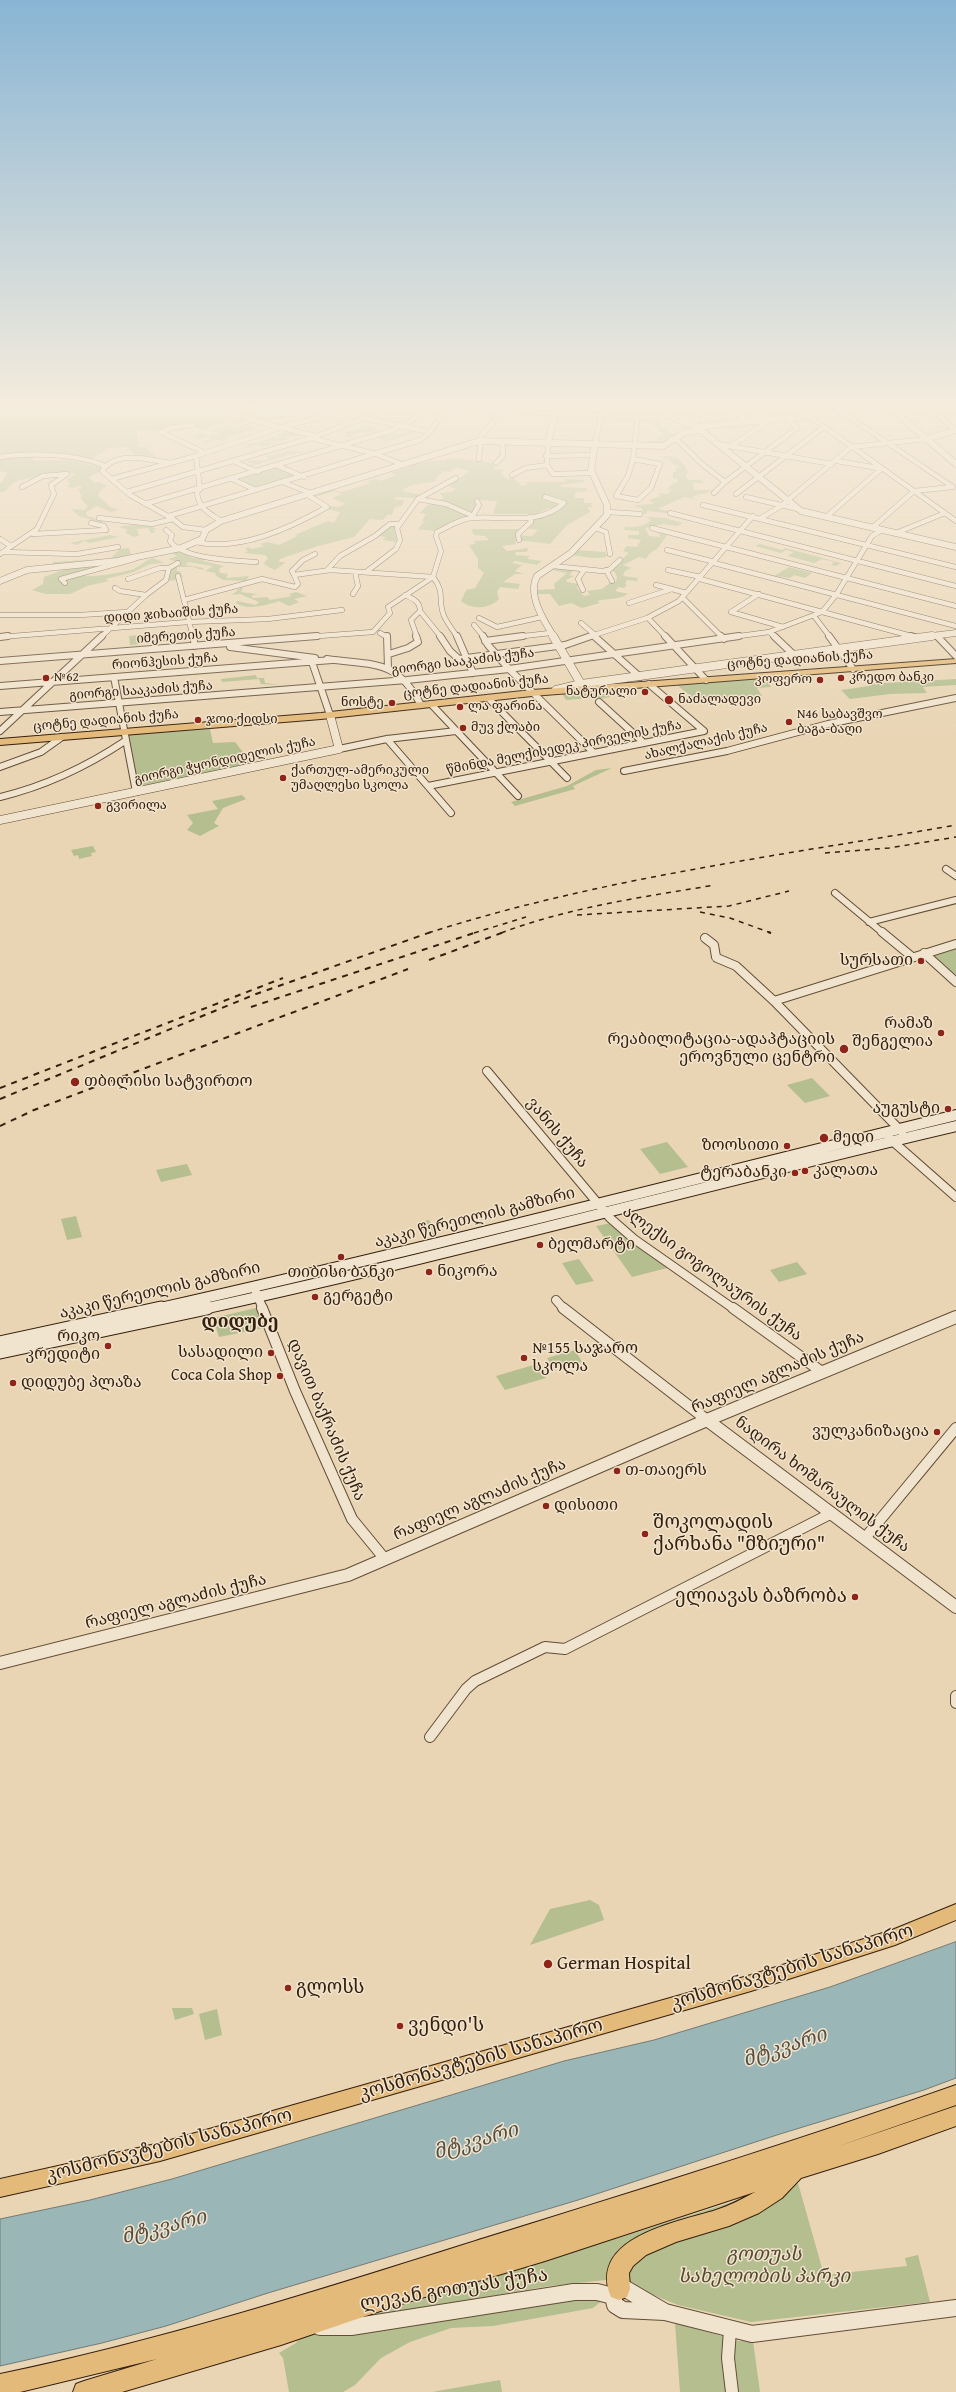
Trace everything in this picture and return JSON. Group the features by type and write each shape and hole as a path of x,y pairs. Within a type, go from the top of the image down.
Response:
{"highway":[{"path":"0,2386 125,2359 326,2300 857,2131 956,2095"},
{"path":"84,2392 300,2328 395,2295 545,2250 878,2144 956,2116"},
{"path":"622,2293 616,2279 617,2273 628,2254 647,2243 734,2213 772,2193 794,2170"}],"main road":[{"name":"ცოტნე დადიანის ქუჩა","path":"0,742 62,737 124,736 532,693 956,661"},
{"name":"აკაკი წერეთლის გამზირი","path":"0,1352 256,1291 604,1213 888,1137 899,1129 956,1115"},
{"name":"აკაკი წერეთლის გამზირი","path":"0,1343 256,1291 400,1251 597,1203 888,1137 907,1138 956,1126"},
{"name":"კოსმონავტების სანაპირო","path":"0,2188 160,2152 751,1983 894,1937 956,1912"}],"street":[{"path":"33,534 43,516"},
{"path":"168,516 186,529 206,530 221,521 238,516"},
{"path":"99,518 152,524 176,516"},
{"path":"213,516 221,521"},
{"path":"196,542 213,545 261,537 313,516"},
{"path":"366,572 396,550 400,544 397,528 406,516"},
{"path":"467,516 471,518"},
{"path":"473,673 450,651 440,634 420,611 419,602 405,595 433,576 441,551 436,536 437,532 471,518 540,516"},
{"path":"581,684 566,661 542,617 537,604 534,582 537,576 571,553 605,516"},
{"path":"680,516 857,562 956,586"},
{"path":"459,659 558,646 595,636 648,618 674,605 701,578 753,516 956,567"},
{"path":"761,518 765,516"},
{"path":"821,516 956,547"},
{"path":"872,528 886,516"},
{"path":"896,533 939,516"},
{"path":"518,540 518,534 531,522 530,517"},
{"path":"2,553 11,546 33,534 106,530 104,526 91,523"},
{"path":"327,570 341,556 378,535 390,524 400,524"},
{"path":"595,528 606,532 610,554"},
{"path":"652,528 727,546 956,606"},
{"path":"166,530 172,535 170,541 172,544 181,548 187,553 256,562"},
{"path":"0,581 27,570 117,560 181,548 196,542 205,536 206,530"},
{"name":"გიორგი სააკაძის ქუჩა","path":"0,712 118,704 407,680 614,655 769,632 822,612 836,595 872,536 882,530"},
{"path":"0,539 11,546"},
{"path":"2,553 70,555 86,554 118,547"},
{"path":"667,550 956,628"},
{"path":"65,583 60,580 92,569 118,565 146,554"},
{"path":"184,600 201,597 230,587 266,579 295,588 298,584 292,571 295,566 315,554"},
{"path":"553,566 584,570 606,570 620,560"},
{"path":"128,579 160,568 169,568 178,563"},
{"path":"0,730 108,629 146,595 166,580 169,568"},
{"path":"294,575 327,570 433,576"},
{"path":"583,590 578,579 584,570"},
{"path":"606,570 610,574 612,581"},
{"path":"668,570 919,638"},
{"path":"352,594 358,586 355,572"},
{"path":"178,576 195,646"},
{"path":"433,576 441,588 441,605 444,616 452,626 468,658 473,673"},
{"path":"656,585 672,589 684,595 724,639"},
{"path":"115,588 120,591 146,595"},
{"path":"629,603 672,589"},
{"path":"759,594 731,612 783,627"},
{"name":"იმერეთის ქუჩა","path":"0,661 373,632 381,627 384,619 390,613 388,607 405,595"},
{"name":"დიდი ჯიხაიშის ქუჩა","path":"0,637 188,622 268,619 342,610"},
{"path":"389,654 408,648 418,642 411,620 420,611"},
{"path":"0,615 94,615 127,612"},
{"path":"814,616 853,669"},
{"path":"479,618 497,627 542,617"},
{"path":"648,618 698,669 706,680"},
{"path":"581,623 614,655 640,677"},
{"path":"474,625 480,630 496,655 508,669 594,753"},
{"path":"947,634 956,628"},
{"path":"769,632 795,656"},
{"path":"380,633 387,636 389,654 388,668"},
{"path":"486,641 550,633"},
{"path":"550,692 581,684 956,633"},
{"path":"937,636 956,656"},
{"path":"211,645 388,668 407,680 421,705"},
{"name":"რიონჰესის ქუჩა","path":"0,686 332,660"},
{"path":"312,662 330,715 339,749"},
{"path":"114,677 124,736 136,792"},
{"name":"წმინდა მელქისედეკ პირველის ქუჩა","path":"428,786 704,731 649,684"},
{"path":"488,698 567,778"},
{"name":"ახალქალაქის ქუჩა","path":"624,771 727,751 828,724 956,698"},
{"path":"599,702 644,743"},
{"path":"431,704 518,796"},
{"name":"გიორგი ჭყონდიდელის ქუჩა","path":"0,820 388,739 456,731"},
{"path":"0,797 49,781 80,768 124,736"},
{"path":"0,767 41,752 62,737"},
{"path":"388,739 451,813"},
{"path":"946,868 956,876"},
{"path":"834,893 911,956"},
{"path":"869,922 956,900"},
{"path":"705,938 714,945 714,955 716,958 736,966 774,1001 907,1138"},
{"path":"774,1001 911,956 956,944"},
{"path":"924,953 956,982"},
{"name":"ვანის ქუჩა","path":"488,1071 604,1213"},
{"path":"888,1137 956,1197"},
{"name":"ალექსი გოგოლაურის ქუჩა","path":"604,1213 634,1239 699,1283 822,1372"},
{"name":"დავით ბაქრაძის ქუჩა","path":"256,1291 298,1398 352,1519 384,1558"},
{"name":"ნადირა ხოშარაულის ქუჩა","path":"556,1300 563,1308 708,1420 956,1607"},
{"name":"რაფიელ აგლაძის ქუჩა","path":"0,1664 348,1575 384,1558 708,1420 956,1317"},
{"path":"865,1538 909,1487 956,1428"},
{"path":"430,1737 466,1689 475,1681 545,1647 566,1649 617,1621 832,1513"},
{"path":"956,1696 956,1702"},
{"name":"ლევან გოთუას ქუჩა","path":"300,2328 351,2327 574,2292 622,2293 665,2312 730,2330 752,2334 956,2308"},
{"name":"ლევან გოთუას ქუჩა","path":"622,2293 634,2303 628,2310 665,2312"},
{"path":"730,2330 728,2358 732,2392"}],"green space":[{"path":"79,516 87,516 104,521 101,523"},
{"path":"338,516 386,516 383,520 370,519 354,537 318,546 280,559 279,562 286,562 275,570 265,565 264,563 268,558 265,555 244,553 248,551 245,549 248,547 252,549 264,546 260,544 267,542 279,545 298,536 295,535 328,521 334,523"},
{"path":"425,516 467,516 469,517 435,531 418,529 425,521 422,521"},
{"path":"541,516 584,516 567,525 550,544 515,541 516,544 502,546 507,551 528,548 527,552 516,552 515,555 529,556 528,559 542,561 537,565 515,561 512,563 522,565 515,571 524,574 515,574 503,582 520,584 518,589 500,587 497,592 499,599 491,605 475,607 461,601 466,590 475,588 484,573 478,568 478,559 469,545 475,544 474,541 489,540 485,536 474,535 471,529 521,529 515,535 532,536 538,530 526,528 534,518"},
{"path":"646,517 664,518 683,523 677,526 664,524 645,528 649,536 661,537 658,533 667,535 658,548 649,554 646,559 639,557 623,565 631,568 625,571 623,576 638,578 637,581 627,580 625,584 627,585 624,588 619,587 615,591 628,594 617,598 597,601 600,603 582,608 571,603 559,606 550,594 537,594 536,590 555,589 554,584 567,573 552,570 555,568 574,570 569,575 574,576 566,580 567,582 578,584 577,588 584,596 590,595 587,591 602,589 611,582 616,582 617,577 615,572 609,570 629,553 623,551 627,546 637,547 641,540 628,538 628,535 639,535 639,531 623,530 626,527 643,525 651,520"},
{"path":"143,524 157,529 153,530 155,533 151,533 148,528 137,529 139,536 133,537 126,533 127,529 120,528 122,526"},
{"path":"391,525 396,525 394,531 397,542 383,540 386,537 378,536"},
{"path":"110,535 119,537 90,543 84,541 77,545 70,543"},
{"path":"760,544 782,550 785,548 841,563 836,566 831,565 834,562 822,559 814,563 788,556 794,552 786,550 781,553 755,546"},
{"path":"129,548 131,555 115,560 51,567 53,562 111,558 120,549"},
{"path":"575,550 606,552 605,554 609,555 602,558 597,558 572,555"},
{"path":"180,551 193,558 204,559 203,561 224,566 219,569 220,573 228,574 226,578 249,576 246,581 223,580 215,575 216,573 205,571 213,566 188,562 186,565 204,568 202,570 193,567 177,567 177,571 183,572 180,572 183,577 177,580 166,581 169,578 171,568 181,563 168,559 177,556 170,552"},
{"path":"153,558 164,563 150,564 134,572 105,579 109,581 87,586 70,594 46,594 32,590 43,584 44,577 68,568 115,561 80,574 91,576 106,575 133,569"},
{"path":"789,567 812,573 805,578 794,575 790,578 774,576"},
{"path":"241,587 243,589 241,592 257,594 251,596 253,598 267,597 270,600 292,596 289,594 296,592 307,596 294,599 299,602 289,606 279,601 246,607 236,603 237,601 256,605 259,602 240,594 232,595"},
{"path":"177,632 177,635 167,636 168,641 142,642 142,644 130,645 129,636"},
{"path":"256,675 257,678 264,678 265,683 280,685 261,684 259,679 222,682 221,679"},
{"path":"766,679 771,687 757,688 762,696 697,701 677,685"},
{"path":"956,679 956,685 923,687 927,693 890,694 850,699 841,690 869,686 868,684"},
{"path":"606,691 610,697 594,700 590,698 566,700 563,695"},
{"path":"210,729 213,743 235,742 253,765 137,788 128,735"},
{"path":"612,768 573,786 575,789 515,806 511,802 567,786 596,770"},
{"path":"242,795 246,799 223,808 214,823 219,826 200,836 187,830 193,823 187,815 218,809 212,801"},
{"path":"93,846 96,852 91,853 92,856 79,859 78,855 74,856 71,850"},
{"path":"956,947 956,976 932,954"},
{"path":"812,1078 830,1096 805,1103 787,1085"},
{"path":"667,1142 688,1167 660,1174 640,1149"},
{"path":"187,1164 192,1175 161,1182 156,1170"},
{"path":"76,1216 82,1237 67,1240 61,1219"},
{"path":"429,1220 437,1233 424,1236 417,1223"},
{"path":"611,1223 629,1242 671,1267 632,1277 596,1226"},
{"path":"579,1259 594,1281 576,1285 562,1263"},
{"path":"797,1262 807,1274 779,1282 770,1270"},
{"path":"256,1308 264,1328 219,1337 213,1318"},
{"path":"575,1350 582,1362 555,1370 547,1358"},
{"path":"537,1364 546,1378 505,1390 496,1376"},
{"path":"590,1900 599,1905 604,1920 530,1945 550,1909"},
{"path":"172,2008 192,2008 194,2014 175,2020"},
{"path":"217,2009 222,2035 205,2040 199,2014"},
{"name":"გოთუას სახელობის პარკი","path":"798,2183 824,2275 907,2266 905,2258 918,2255 930,2302 751,2322 678,2305 634,2287 628,2279 628,2269 635,2258 728,2223"},
{"path":"761,2193 721,2213 626,2244 606,2280 549,2286 363,2318"},
{"path":"574,2295 603,2300 593,2308 493,2326 451,2328 410,2342 381,2358 355,2385 343,2392 289,2392 283,2358 279,2353 296,2343 303,2330"},
{"path":"675,2323 739,2341 753,2341 760,2392 680,2392"},
{"path":"500,2380 502,2392 432,2392"}],"water":[{"name":"მტკვარი","path":"956,1942 956,2078 924,2090 780,2134 578,2200 268,2293 166,2326 102,2343 0,2366 0,2219 90,2200 172,2179 564,2061 654,2040 830,1987"}],"railway":[{"path":"429,933 558,897 624,883 757,858 956,825"},
{"path":"825,853 889,848 956,837"},
{"path":"501,933 553,916 607,904 715,885"},
{"path":"577,915 729,906 789,891"},
{"path":"700,912 730,918 771,933 768,932"},
{"path":"474,933 526,917"},
{"path":"251,1007 477,932"},
{"path":"429,960 504,932"},
{"path":"0,1099 256,994 429,933"},
{"path":"0,1126 34,1110 408,969"},
{"path":"0,1088 283,978"}],"place":[{"name":"№62","path":"46,678"},
{"name":"კრედო ბანკი","path":"841,678"},
{"name":"კოფერო","path":"820,680"},
{"name":"ნატურალი","path":"645,692"},
{"name":"ნაძალადევი","path":"669,700"},
{"name":"ნოსტე","path":"392,703"},
{"name":"ლა ფარინა","path":"460,707"},
{"name":"ჯოი ქიდსი","path":"198,720"},
{"name":"N46 საბავშვო ბაგა-ბაღი","path":"789,722"},
{"name":"მუვ ქლაბი","path":"463,728"},
{"name":"ქართულ-ამერიკული უმაღლესი სკოლა","path":"283,778"},
{"name":"გვირილა","path":"98,806"},
{"name":"სურსათი","path":"921,961"},
{"name":"რამაზ შენგელია","path":"941,1033"},
{"name":"რეაბილიტაცია-ადაპტაციის ეროვნული ცენტრი","path":"844,1049"},
{"name":"თბილისი სატვირთო","path":"75,1082"},
{"name":"აუგუსტი","path":"948,1109"},
{"name":"მედი","path":"824,1138"},
{"name":"ზოოსითი","path":"787,1146"},
{"name":"კალათა","path":"805,1171"},
{"name":"ტერაბანკი","path":"795,1173"},
{"name":"ბელმარტი","path":"540,1245"},
{"name":"თიბისი ბანკი","path":"341,1257"},
{"name":"ნიკორა","path":"429,1272"},
{"name":"გერგეტი","path":"315,1297"},
{"name":"რიკო კრედიტი","path":"108,1346"},
{"name":"სასადილი","path":"271,1353"},
{"name":"№155 საჯარო სკოლა","path":"524,1358"},
{"name":"Coca Cola Shop","path":"280,1376"},
{"name":"დიდუბე პლაზა","path":"13,1383"},
{"name":"ვულკანიზაცია","path":"937,1432"},
{"name":"თ-თაიერს","path":"617,1471"},
{"name":"დისითი","path":"546,1506"},
{"name":"შოკოლადის ქარხანა \"მზიური\"","path":"645,1534"},
{"name":"ელიავას ბაზრობა","path":"855,1597"},
{"name":"German Hospital","path":"548,1964"},
{"name":"გლოსს","path":"288,1988"},
{"name":"ვენდი'ს","path":"400,2026"}],"district":[{"name":"დიდუბე","path":"240,1322"}]}
